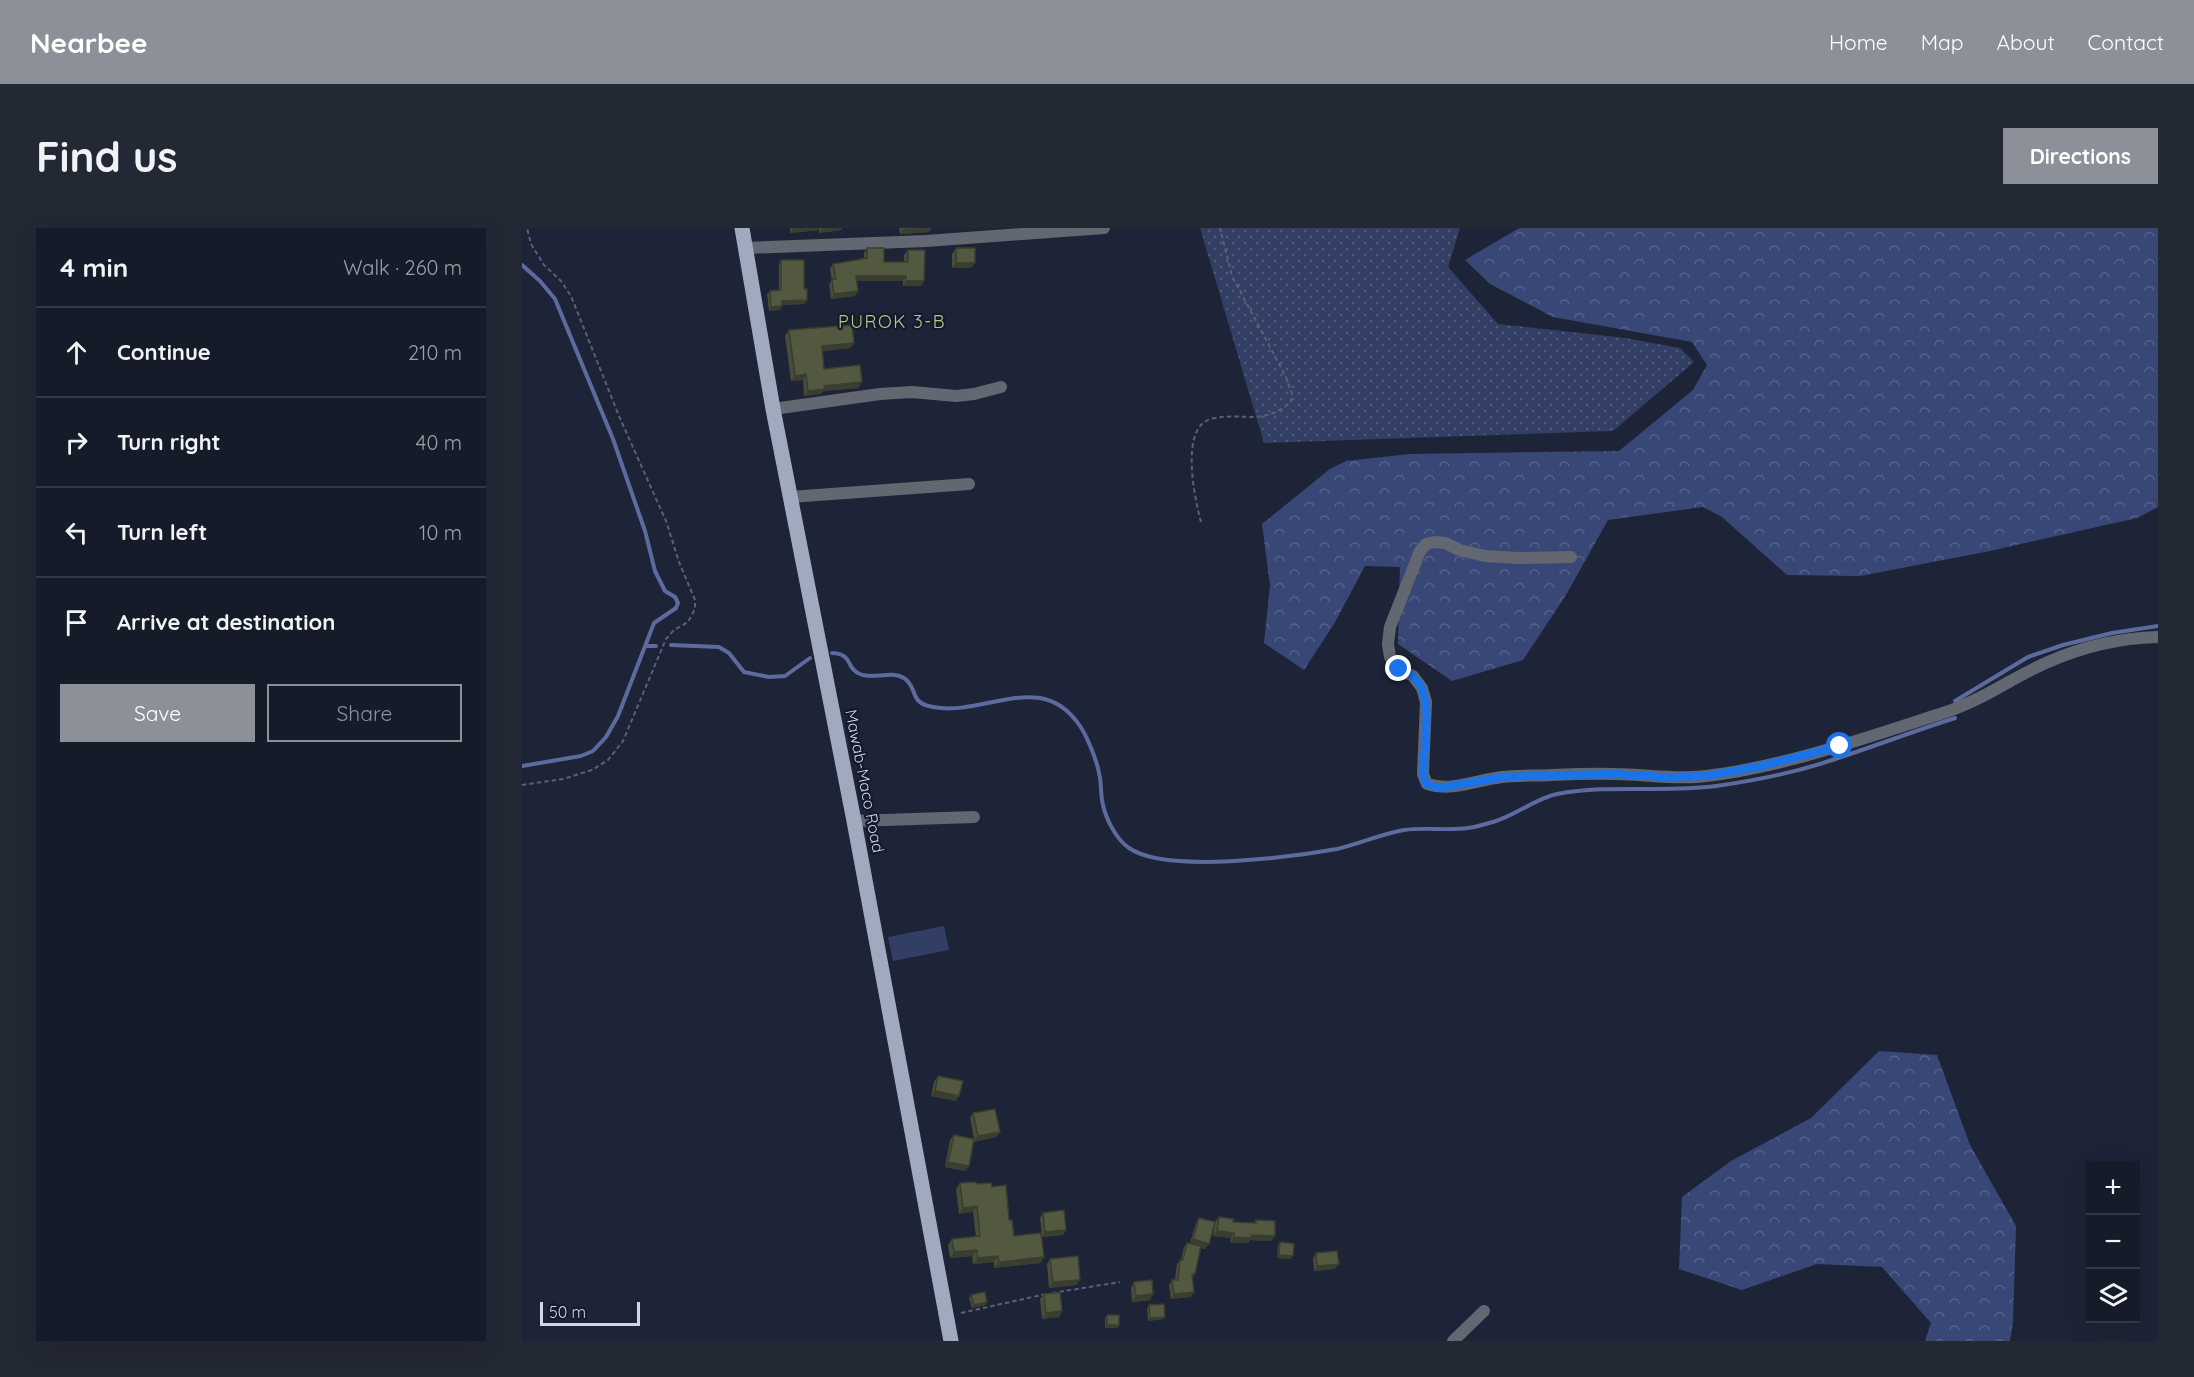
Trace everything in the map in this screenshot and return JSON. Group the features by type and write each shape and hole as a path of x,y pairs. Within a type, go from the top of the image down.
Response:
{"main road":[{"name":"Mawab-Maco Road","path":"742,228 773,410 854,821 951,1341"}],"street":[{"path":"746,248 926,241 1104,228"},
{"path":"773,410 880,394 912,392 956,396 1001,387"},
{"path":"790,496 969,484"},
{"path":"1571,557 1485,556 1460,550 1445,543 1434,542 1426,544 1420,552 1390,627 1388,644 1390,657 1399,669 1413,676 1424,695 1426,728 1423,774 1426,784 1439,788 1503,777 1560,775 1705,776 1757,767 1840,746 1947,711 1978,699 2049,661 2093,647 2158,637"},
{"path":"854,821 974,817"},
{"path":"1454,1341 1484,1311"}],"path":[{"path":"522,785 563,779 592,770 608,760 622,741 666,639 674,630 688,622 695,609 695,600 679,562 666,521 619,416 571,296 561,281 544,265 531,244 527,228"},
{"path":"1201,522 1192,478 1195,434 1204,422 1211,419 1255,418 1273,414 1291,402 1292,394 1286,377 1232,276 1220,228"},
{"path":"947,1317 1041,1295 1120,1282"}],"shaded area":[{"path":"1200,228 1460,228 1448,267 1498,324 1625,338 1680,348 1694,362 1613,431 1264,443"},
{"path":"944,926 949,950 893,961 888,937"}],"green space":[{"path":"1519,228 2158,228 2158,507 2137,518 1990,551 1860,576 1787,575 1722,517 1703,507 1608,520 1566,595 1523,660 1452,681 1398,644 1400,567 1365,566 1334,624 1304,670 1264,643 1270,585 1262,524 1330,469 1346,461 1410,454 1619,451 1693,390 1707,365 1692,342 1553,317 1490,284 1465,260"},
{"path":"1879,1051 1937,1055 1970,1145 2016,1226 2013,1322 2010,1341 1925,1341 1931,1323 1882,1267 1817,1264 1742,1290 1679,1269 1682,1197 1731,1161 1811,1118"}],"building":[{"path":"867,248 884,248 884,262 908,262 908,250 925,250 924,281 906,281 906,276 856,276 858,291 834,294 832,279 836,279 833,264 867,258"},
{"path":"956,248 975,248 975,263 956,263"},
{"path":"781,260 804,260 804,289 807,289 807,300 782,301 782,306 771,307 770,291 781,290"},
{"path":"852,325 854,343 822,346 824,369 860,365 862,382 824,386 825,389 808,391 806,374 795,376 789,330"},
{"path":"938,1076 963,1081 959,1096 935,1091"},
{"path":"995,1109 1000,1132 978,1136 973,1113"},
{"path":"954,1135 974,1139 969,1166 948,1162"},
{"path":"976,1182 976,1184 991,1183 992,1187 1006,1185 1009,1220 1012,1220 1014,1236 1041,1233 1044,1257 999,1262 998,1256 978,1258 977,1250 954,1252 952,1239 980,1236 977,1206 963,1208 960,1183"},
{"path":"1064,1210 1066,1230 1045,1232 1043,1213"},
{"path":"1219,1217 1234,1219 1233,1222 1275,1221 1275,1236 1234,1237 1234,1233 1217,1231"},
{"path":"1199,1218 1215,1222 1209,1244 1193,1239"},
{"path":"1280,1242 1294,1244 1293,1256 1279,1255"},
{"path":"1187,1243 1201,1246 1195,1274 1192,1274 1194,1292 1174,1294 1172,1280 1178,1280 1180,1260 1183,1260"},
{"path":"1337,1251 1339,1264 1317,1266 1316,1253"},
{"path":"1078,1256 1080,1280 1053,1282 1050,1259"},
{"path":"1152,1280 1153,1294 1136,1296 1134,1282"},
{"path":"985,1292 987,1302 974,1305 971,1295"},
{"path":"1060,1292 1062,1311 1046,1313 1044,1294"},
{"path":"1164,1304 1165,1317 1150,1318 1149,1305"},
{"path":"1107,1315 1119,1315 1119,1325 1107,1325"}],"waterway":[{"path":"522,265 555,299 613,439 645,531 655,571 665,591 675,597 678,603 676,608 654,623 618,716 606,737 593,751 581,756 522,766"},
{"path":"1955,701 2028,657 2063,645 2112,633 2158,626"},
{"path":"671,645 719,647 729,653 744,672 769,677 785,676 810,658"},
{"path":"647,646 656,646"},
{"path":"832,653 844,656 855,671 865,676 893,675 904,678 909,682 917,699 933,707 973,706 1012,698 1030,697 1048,700 1065,709 1086,736 1100,777 1104,810 1116,834 1124,844 1147,856 1199,862 1261,859 1337,849 1404,830 1471,828 1509,816 1549,796 1577,791 1696,788 1756,779 1797,771 1955,718"}],"district":[{"name":"PUROK 3-B","path":"892,322"}],"route":[{"path":"1399,669 1413,676 1422,688 1426,702 1423,774 1426,784 1439,788 1503,777 1616,774 1665,777 1705,776 1757,767 1840,746"}]}
